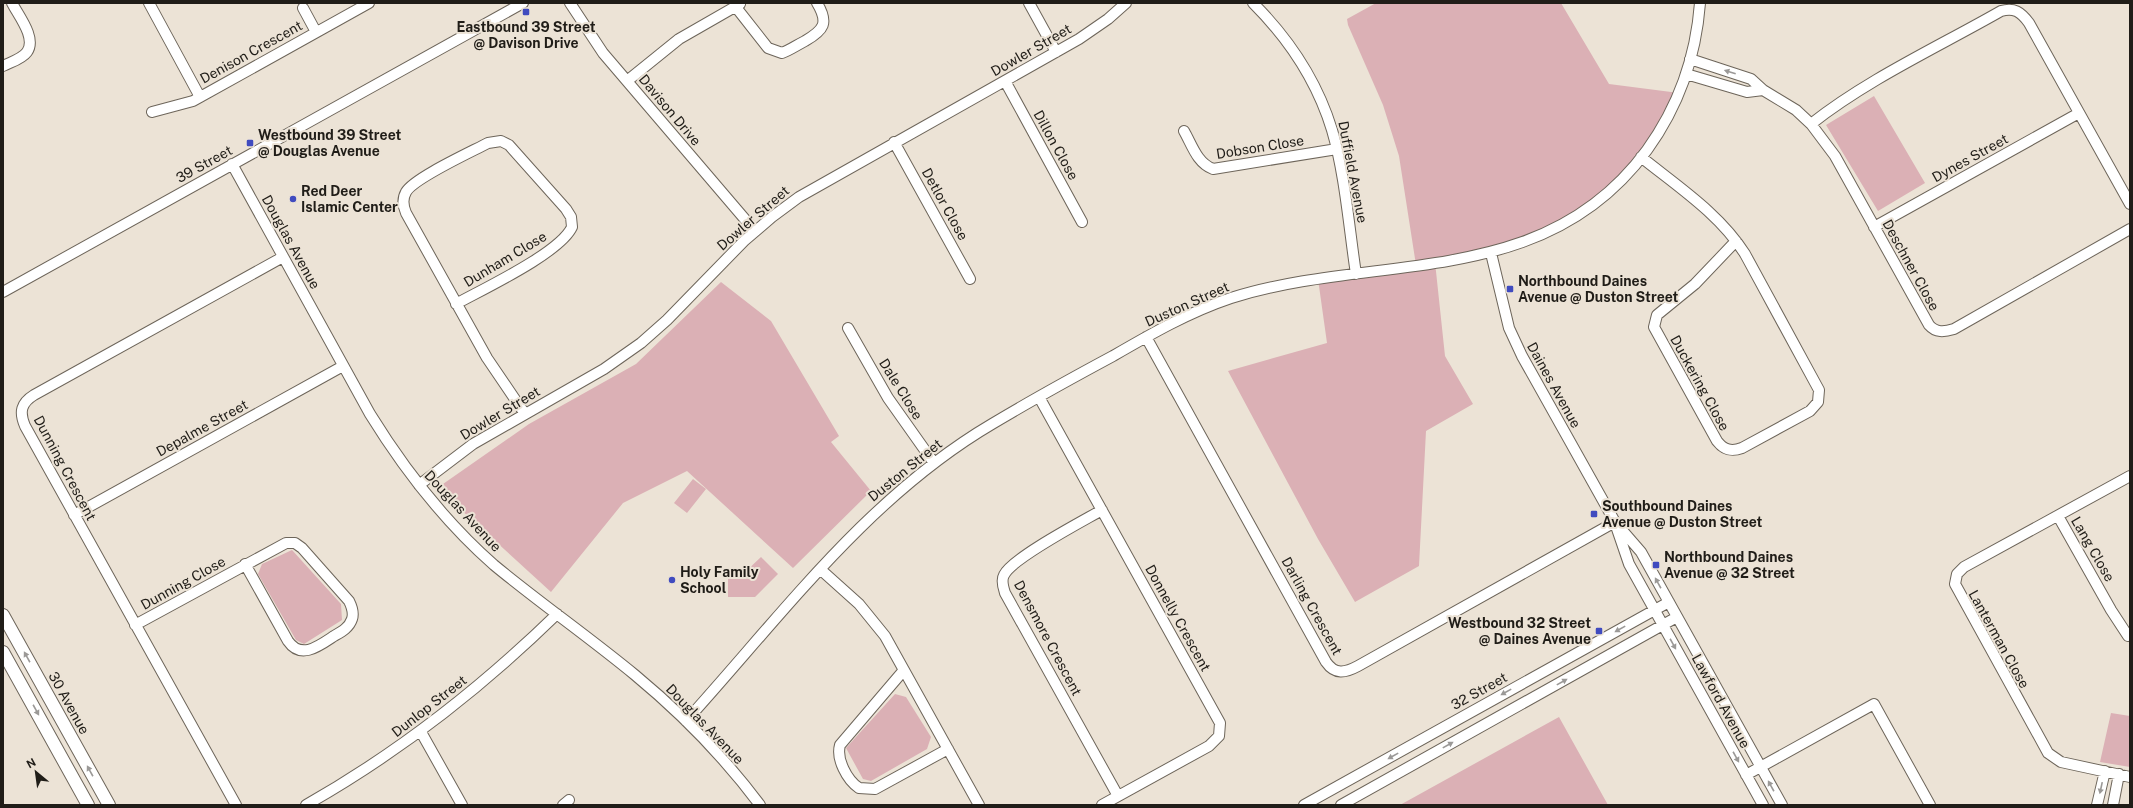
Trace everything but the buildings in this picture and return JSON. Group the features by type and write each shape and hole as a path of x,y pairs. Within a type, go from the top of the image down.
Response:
{"main road":[{"name":"30 Avenue","path":"3,615 109,805"},
{"path":"3,652 88,805"}],"street":[{"path":"3,66 24,54 30,47 29,34 12,3"},
{"name":"Denison Crescent","path":"149,3 200,97"},
{"name":"Denison Crescent","path":"152,112 200,97 369,3"},
{"name":"39 Street","path":"3,292 524,3"},
{"name":"Davison Drive","path":"570,3 595,44 754,231"},
{"path":"627,81 679,39 738,5 768,48 782,53 820,31 824,21 824,16 818,3"},
{"path":"1030,3 1056,52"},
{"name":"Dowler Street","path":"419,485 473,444 604,369 641,343 667,320 754,231 781,209 810,189 1056,52 1097,27 1126,3"},
{"name":"Duffield Avenue","path":"1253,3 1286,40 1305,68 1326,111 1336,149 1356,274"},
{"name":"Duston Street","path":"686,720 820,569 873,514 934,463 978,432 1039,397 1146,337 1196,312 1245,294 1291,283 1490,253 1545,234 1585,210 1614,186 1641,157 1662,126 1686,74 1700,3"},
{"name":"Denison Crescent","path":"303,8 316,32"},
{"path":"1812,124 1837,104 2000,12 2010,9 2018,11 2025,18 2130,204"},
{"name":"Deschner Close","path":"1690,59 1751,79 1812,124 1835,156 1929,325 1941,332 1954,329 2130,230"},
{"path":"1686,74 1747,92 1764,90"},
{"name":"Dillon Close","path":"1005,81 1082,222"},
{"name":"Dynes Street","path":"1874,227 2079,113"},
{"name":"Dobson Close","path":"1184,131 1198,158 1207,166 1213,168 1336,149"},
{"name":"Dunham Close","path":"456,304 534,260 563,239 572,227 571,217 566,209 514,149 501,141 488,143 417,182 409,188 403,198 406,213 456,304 487,358 525,414"},
{"name":"Detlor Close","path":"894,142 970,279"},
{"name":"Duckering Close","path":"1641,157 1714,217 1736,241 1817,384 1820,394 1818,402 1810,411 1742,448 1732,450 1723,448 1717,441 1654,327 1657,315 1695,284 1736,241"},
{"name":"Douglas Avenue","path":"232,164 382,432 419,485 452,524 494,564 634,674 686,720 760,805"},
{"name":"Daines Avenue","path":"1490,253 1505,312 1515,343 1616,522 1641,552 1677,617"},
{"name":"Dunning Crescent","path":"236,805 25,426 21,412 24,404 34,395 283,257"},
{"name":"Dale Close","path":"848,328 888,398 934,463"},
{"name":"Darling Crescent","path":"1146,337 1326,662 1339,672 1344,673 1358,666 1616,522"},
{"name":"Depalme Street","path":"74,515 344,366"},
{"name":"Donnelly Crescent","path":"1039,397 1217,715 1220,728 1217,739 1209,746 1102,805"},
{"name":"Lanterman Close","path":"2130,476 1964,567 1957,574 1954,584 2048,753 2061,762 2130,776"},
{"name":"Densmore Crescent","path":"1102,510 1054,537 1010,566 1003,576 1003,586 1118,796"},
{"name":"Lang Close","path":"2058,516 2111,610 2128,636"},
{"name":"Daines Avenue","path":"1616,522 1626,558 1654,610"},
{"name":"Dunning Close","path":"135,625 244,564 281,544 291,543 298,545 349,601 352,610 351,621 343,630 318,647 306,651 296,649 288,641 244,564"},
{"path":"820,569 869,614 885,636 979,805"},
{"name":"32 Street","path":"1304,805 1668,602"},
{"name":"Lawford Avenue","path":"1654,610 1763,805"},
{"name":"Dunlop Street","path":"306,805 380,761 421,732 468,694 557,614"},
{"path":"1341,805 1677,617"},
{"name":"Lawford Avenue","path":"1677,617 1782,805"},
{"path":"904,670 840,745 838,755 851,781 859,788 876,789 948,749"},
{"path":"1746,775 1874,704 1930,805"},
{"path":"421,732 462,805"},
{"path":"2097,805 2105,771"},
{"path":"2113,805 2119,774"}],"shaded area":[{"path":"1376,3 1561,3 1609,84 1679,93 1628,172 1545,234 1435,262 1445,356 1473,404 1426,431 1419,566 1355,602 1318,539 1228,371 1327,343 1318,279 1416,265 1399,156 1383,105 1348,25 1347,19"},
{"path":"1874,96 1925,183 1878,211 1826,125"},
{"path":"721,282 771,321 839,436 831,442 871,491 793,568 687,471 623,503 551,592 459,508 443,484 529,424 636,364"},
{"path":"693,479 706,489 687,513 674,503"},
{"path":"292,550 341,604 342,620 304,644 296,640 258,574 262,564"},
{"path":"761,557 778,574 755,597 728,597 728,576 742,575"},
{"path":"895,694 906,697 931,737 927,749 871,781 863,779 846,748"},
{"path":"2111,713 2130,716 2130,767 2100,762"},
{"path":"1559,717 1608,805 1400,805"}],"place":[{"name":"Eastbound 39 Street @ Davison Drive","path":"526,12"},
{"name":"Westbound 39 Street @ Douglas Avenue","path":"250,143"},
{"name":"Red Deer Islamic Center","path":"293,199"},
{"name":"Northbound Daines Avenue @ Duston Street","path":"1510,289"},
{"name":"Southbound Daines Avenue @ Duston Street","path":"1594,514"},
{"name":"Northbound Daines Avenue @ 32 Street","path":"1656,565"},
{"name":"Holy Family School","path":"672,580"},
{"name":"Westbound 32 Street @ Daines Avenue","path":"1599,631"}]}
